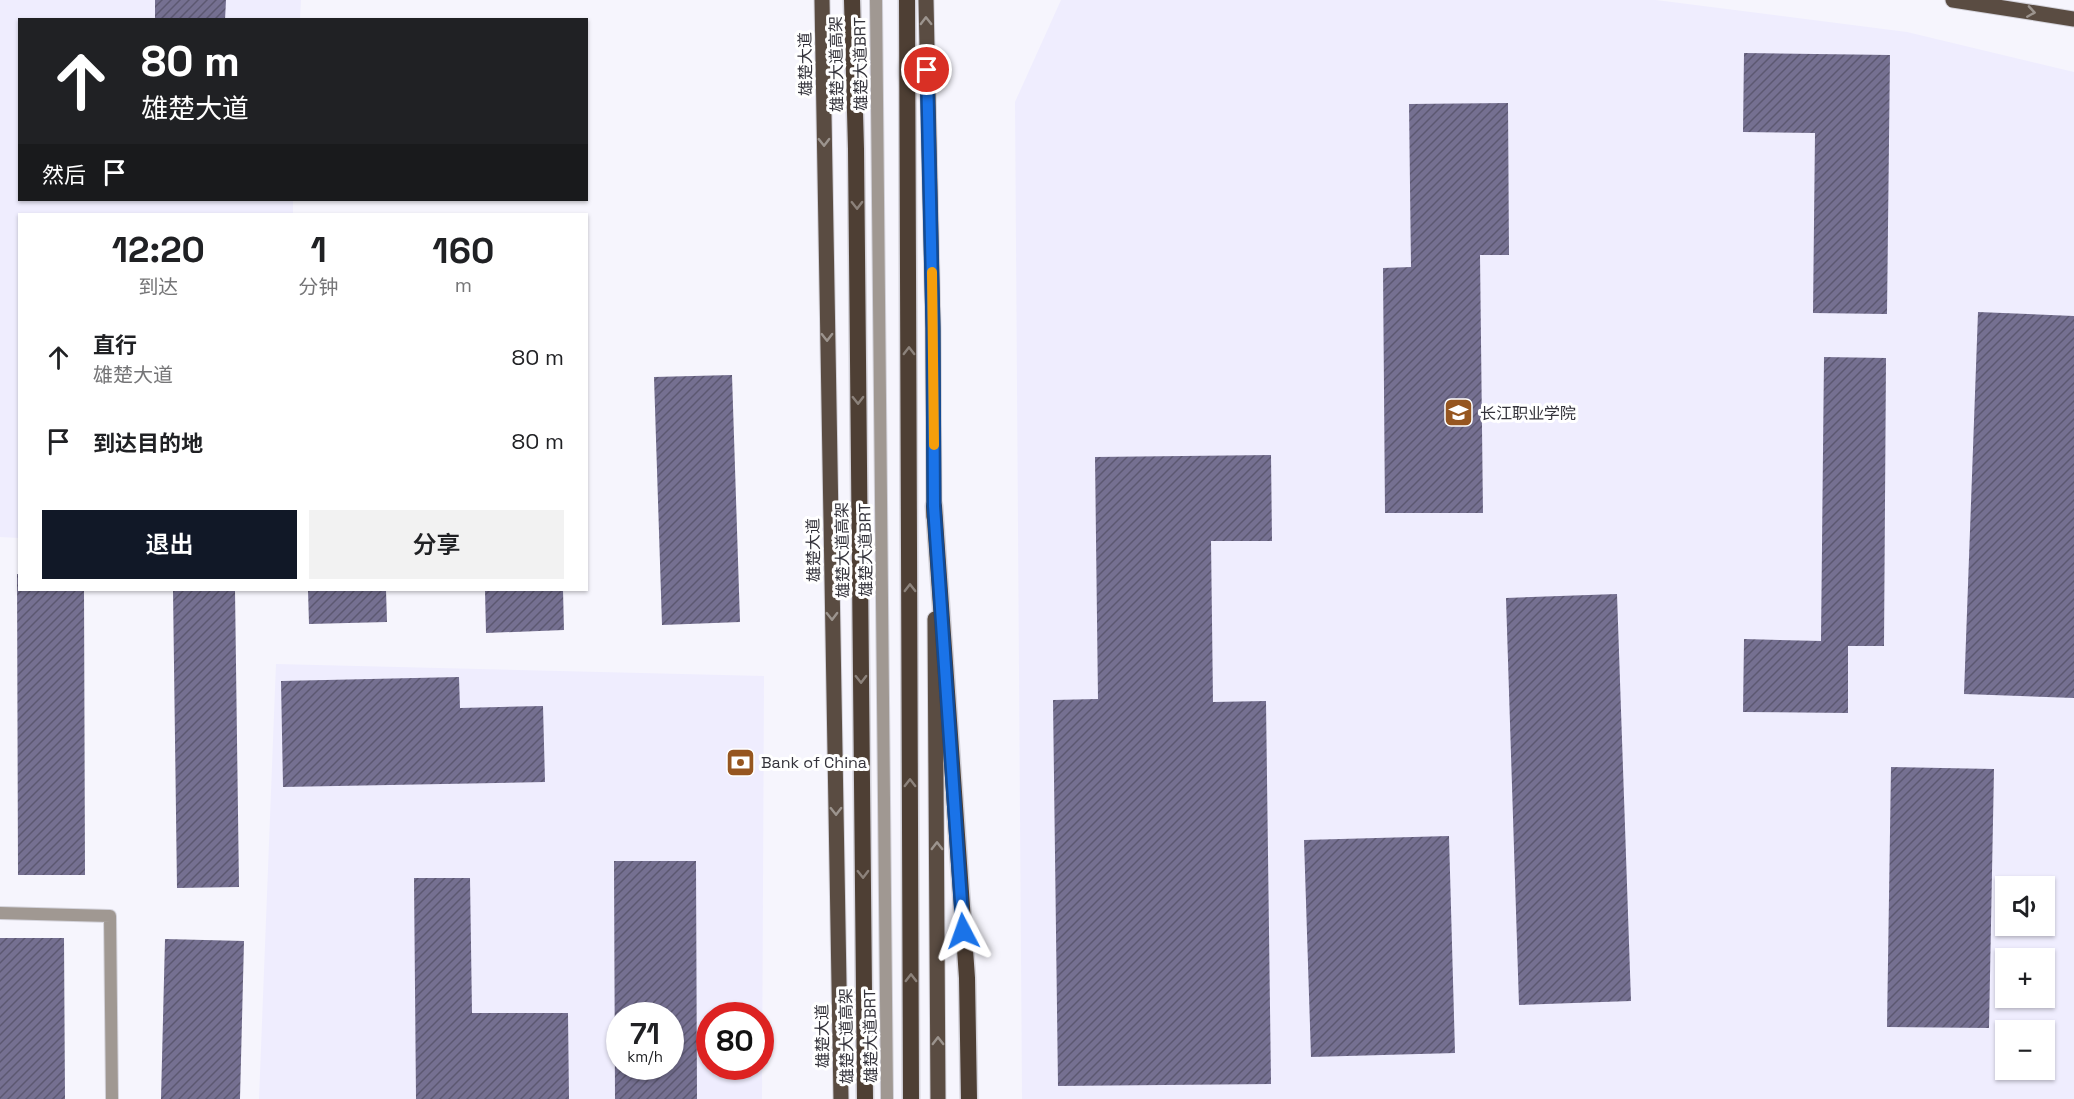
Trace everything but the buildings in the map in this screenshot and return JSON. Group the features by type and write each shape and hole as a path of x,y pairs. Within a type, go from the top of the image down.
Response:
{"highway":[{"name":"雄楚大道高架","path":"852,0 856,161 865,1099"},
{"path":"907,0 911,1099"},
{"path":"934,506 967,978 969,1099"}],"main road":[{"name":"雄楚大道","path":"822,0 841,1099"},
{"path":"926,0 933,316 938,1099"},
{"path":"1953,0 2074,19"}],"street":[{"name":"雄楚大道BRT","path":"876,0 887,1099"},
{"path":"0,913 110,916 112,1099"}],"shaded area":[{"path":"0,0 301,0 300,18 18,18 18,201 293,201 293,213 18,213 18,538 0,537"},
{"name":"长江职业学院","path":"1061,0 1656,0 1907,32 2074,72 2074,1099 1022,1099 1015,102"},
{"path":"276,664 764,676 762,1002 696,1002 696,1080 762,1080 762,1099 259,1099"}],"slow traffic":[{"path":"932,272 934,445"}],"place":[{"name":"长江职业学院","path":"1459,413"},
{"name":"Bank of China","path":"740,762"}],"route":[{"path":"927,70 933,328 934,506 963,931"}]}
